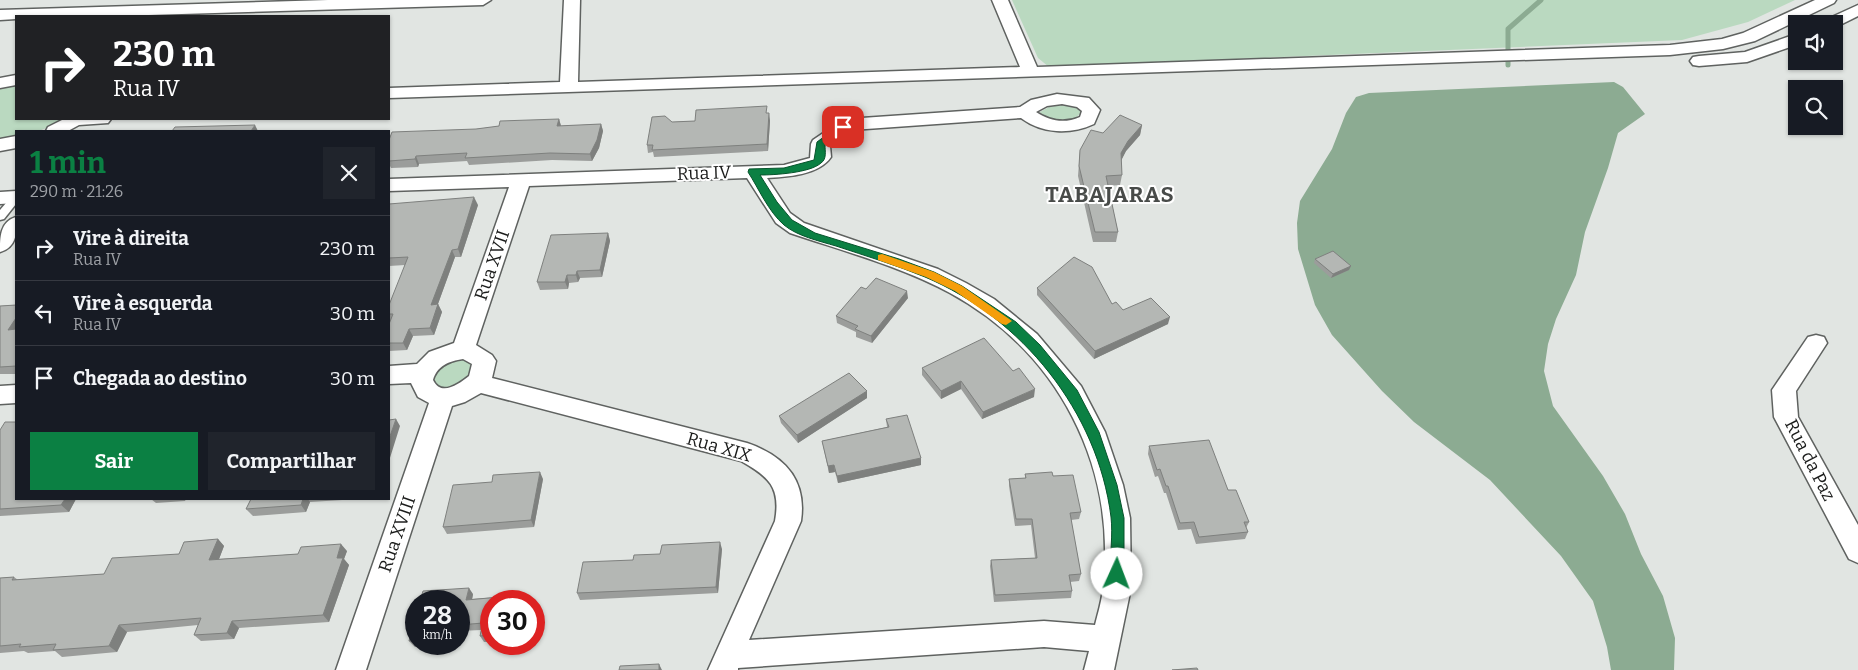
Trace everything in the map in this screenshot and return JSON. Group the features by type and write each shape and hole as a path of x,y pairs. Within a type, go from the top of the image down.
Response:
{"street":[{"path":"90,14 103,0"},
{"path":"0,15 90,14 245,4 483,0"},
{"path":"569,87 572,0"},
{"path":"1000,0 1030,72"},
{"path":"390,107 1670,50 1723,44 1749,37 1828,0"},
{"path":"1843,17 1858,10"},
{"path":"390,93 569,87 1014,80 1030,72 1083,77 1491,71 1684,62 1747,56 1788,42"},
{"path":"1670,50 1684,62"},
{"path":"0,83 15,80"},
{"name":"Rua IV","path":"390,185 790,170 817,162 820,158 820,144 848,125 1025,112"},
{"path":"56,130 74,120"},
{"path":"753,172 773,205 788,223 812,235 930,274 958,288 1012,325 1029,340 1073,393 1092,432 1110,485 1117,518 1117,588 1099,670"},
{"name":"Rua XVII","path":"463,350 521,180"},
{"path":"0,198 15,197"},
{"path":"0,245 15,225"},
{"name":"Rua da Paz","path":"1816,343 1784,390 1786,417 1858,551"},
{"path":"463,350 479,355 484,361 485,368 477,383 462,394 443,398 434,396 422,387 422,373 434,359 454,351 463,350"},
{"path":"390,375 422,373"},
{"name":"Rua XIX","path":"477,383 747,453 778,471 785,482 791,502 788,521 726,662"},
{"path":"0,395 15,394"},
{"name":"Rua XVIII","path":"351,670 443,398"},
{"path":"726,662 1044,634 1105,639"}],"lane":[{"path":"0,216 15,198"}],"shaded area":[{"path":"1012,0 1795,0 1748,22 1682,40 1049,67 1038,58"},
{"path":"1614,82 1623,87 1645,114 1618,133 1608,168 1585,232 1576,275 1556,319 1548,344 1544,371 1553,406 1603,476 1625,514 1641,554 1663,596 1675,638 1674,670 1611,670 1607,647 1593,601 1561,556 1490,480 1414,422 1382,391 1332,335 1315,305 1298,249 1297,223 1300,201 1332,149 1346,113 1356,97 1369,93"},
{"path":"15,85 15,120 66,120 41,130 15,130 15,138 0,140 0,87"},
{"path":"1062,105 1082,111 1074,118 1063,121 1041,116 1040,112 1049,107"},
{"path":"475,358 474,380 436,392 427,372 438,361"}],"building":[{"path":"767,106 766,113 769,113 767,144 652,150 653,145 647,145 652,117 665,116 672,122 695,121 696,110"},
{"path":"1120,115 1142,125 1128,141 1121,153 1122,175 1106,176 1118,232 1095,232 1079,166 1080,150 1091,130 1103,133"},
{"path":"559,119 557,126 601,124 597,140 590,154 550,153 465,158 467,153 416,156 415,159 390,161 390,137 392,132 476,129 499,126 500,121"},
{"path":"255,125 252,130 173,130 175,127"},
{"path":"474,197 458,249 452,250 431,305 438,304 430,328 409,329 403,343 390,343 390,322 393,314 390,314 390,302 408,257 390,258 390,204"},
{"path":"608,233 600,270 577,271 576,275 567,275 565,282 537,282 551,235"},
{"path":"1333,251 1351,266 1333,274 1315,259"},
{"path":"1074,257 1092,267 1112,304 1116,302 1123,310 1151,298 1170,317 1095,351 1037,288"},
{"path":"876,278 907,291 871,336 855,329 858,326 836,316 861,287 866,289"},
{"path":"15,305 15,320 8,330 15,329 15,366 0,367 0,306"},
{"path":"984,338 1013,371 1019,368 1035,389 983,412 961,381 941,391 922,368"},
{"path":"849,373 867,391 797,435 779,416"},
{"path":"907,415 921,458 837,476 834,465 828,466 822,441 889,427 886,419"},
{"path":"396,419 390,436 390,420"},
{"path":"5,422 15,422 15,500 64,500 61,505 0,509 0,430"},
{"path":"1209,440 1228,490 1236,490 1249,522 1244,522 1248,532 1199,537 1194,522 1180,523 1168,486 1166,486 1160,469 1157,470 1149,446"},
{"path":"540,472 531,520 443,527 453,485 492,482 493,475"},
{"path":"1052,472 1053,476 1073,475 1081,512 1070,513 1081,574 1069,575 1072,591 995,595 991,560 1037,558 1032,519 1016,519 1009,479 1026,478 1025,474"},
{"path":"250,500 303,500 301,505 246,509"},
{"path":"218,539 209,560 298,554 301,547 341,544 337,558 343,558 323,615 232,621 227,633 194,635 201,618 119,625 109,646 53,650 56,644 19,647 21,644 0,646 0,578 14,577 12,580 104,574 112,558 179,554 184,542"},
{"path":"720,542 716,587 577,593 583,562 633,560 634,555 660,554 662,545"},
{"path":"469,588 468,590 438,590"},
{"path":"480,599 480,623 470,624 470,600"},
{"path":"659,664 659,670 619,670 620,666"},
{"path":"1197,668 1198,670 1172,670"}],"waterway":[{"path":"1508,52 1508,29 1541,0"}],"slow traffic":[{"path":"882,257 930,274 958,288 986,305 1006,321"}],"district":[{"name":"TABAJARAS","path":"1110,194"}],"route":[{"path":"843,127 818,146 820,160 817,162 796,170 753,172 773,205 788,223 812,235 837,244 895,261 930,274 986,305 1029,340 1073,393 1092,432 1110,485 1117,518 1117,574"}]}
